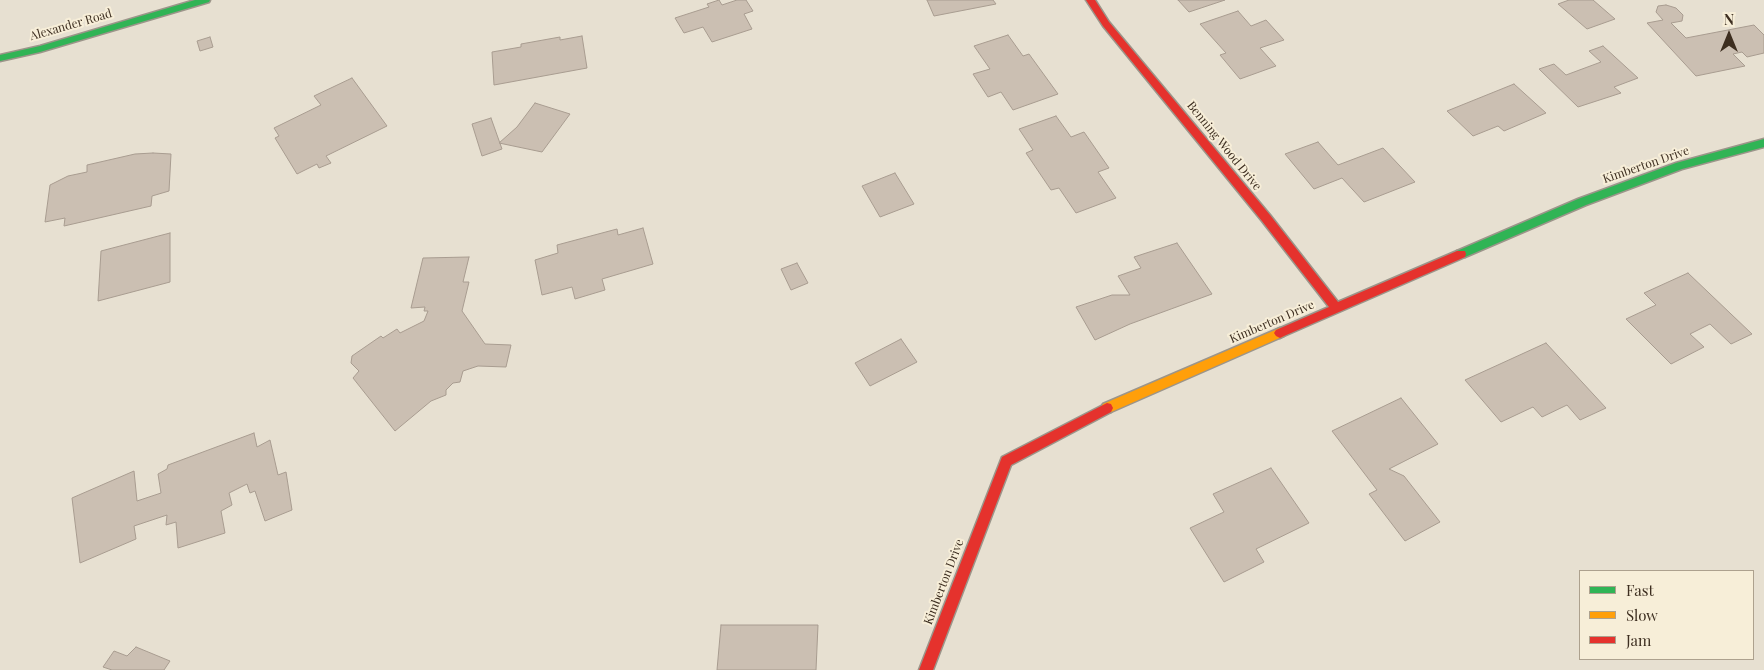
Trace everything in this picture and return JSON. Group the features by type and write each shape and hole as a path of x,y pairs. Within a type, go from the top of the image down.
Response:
{"street":[{"name":"Alexander Road","path":"0,58 40,49 206,0"},
{"name":"Benning Wood Drive","path":"1090,0 1106,24 1266,218 1337,309"},
{"name":"Kimberton Drive","path":"926,670 1006,461 1108,407 1582,202 1680,166 1764,143"}],"building":[{"path":"719,0 722,5 737,0 746,0 753,11 744,14 752,29 712,42 703,27 684,33 675,18 709,7 707,4"},
{"path":"927,0 993,0 996,4 934,16"},
{"path":"1178,0 1225,0 1189,12"},
{"path":"1569,0 1593,0 1615,19 1587,29 1558,4"},
{"path":"1666,5 1676,8 1683,15 1682,21 1671,23 1686,38 1754,25 1764,35 1764,53 1747,57 1742,52 1733,54 1745,66 1696,76 1647,23 1663,20 1656,12 1658,6"},
{"path":"1238,11 1251,26 1266,20 1284,40 1260,48 1276,66 1240,79 1220,55 1226,53 1200,24"},
{"path":"1008,35 1023,56 1029,54 1058,94 1013,110 1001,92 988,97 973,74 990,69 974,46"},
{"path":"582,36 587,68 494,85 492,52 521,47 521,44 560,37 560,40"},
{"path":"210,37 213,47 200,51 197,41"},
{"path":"1603,46 1638,78 1614,87 1621,93 1578,107 1539,69 1554,64 1566,75 1601,62 1589,51"},
{"path":"352,78 387,126 326,156 331,163 319,168 317,164 297,174 275,138 279,136 274,128 321,105 314,96"},
{"path":"1514,84 1546,113 1504,131 1498,126 1473,136 1447,111"},
{"path":"535,103 570,114 542,152 499,143 517,127"},
{"path":"1056,116 1071,137 1084,132 1109,168 1098,172 1116,198 1076,213 1059,188 1051,190 1026,153 1033,150 1019,129"},
{"path":"491,118 502,149 482,156 472,124"},
{"path":"1318,142 1338,165 1383,148 1415,182 1364,202 1342,178 1314,189 1285,154"},
{"path":"135,154 171,154 169,191 152,196 151,206 64,226 65,218 45,222 50,185 68,176 87,172 87,165"},
{"path":"895,173 914,204 880,217 862,186"},
{"path":"643,228 653,264 602,279 605,290 575,299 572,287 542,295 535,260 558,253 557,245 617,229 618,235"},
{"path":"170,233 170,282 98,301 101,251"},
{"path":"1177,243 1212,294 1130,324 1095,340 1076,307 1112,295 1130,295 1118,276 1141,268 1134,257"},
{"path":"469,257 463,282 469,282 462,311 485,344 511,345 506,367 478,366 463,371 460,382 453,383 446,390 446,395 431,401 395,431 353,378 359,371 351,363 352,356 381,336 383,338 397,329 400,333 424,321 428,311 424,311 425,307 411,308 423,258"},
{"path":"797,263 808,283 791,290 781,269"},
{"path":"1688,273 1752,334 1731,344 1710,324 1690,334 1704,347 1671,364 1626,319 1656,305 1644,293"},
{"path":"901,339 917,362 870,386 855,363"},
{"path":"1546,343 1606,408 1580,420 1567,405 1542,417 1533,407 1501,422 1465,380"},
{"path":"1401,398 1438,444 1389,469 1404,476 1440,522 1405,541 1369,494 1377,490 1332,431"},
{"path":"254,433 257,447 270,440 278,475 286,472 292,510 265,521 255,491 250,493 247,484 229,493 232,505 221,511 225,533 178,548 176,522 166,525 167,515 134,526 136,539 80,563 72,498 134,471 137,501 161,493 158,474 167,469 168,465"},
{"path":"1271,468 1309,523 1256,549 1264,562 1224,582 1190,528 1224,512 1213,494"},
{"path":"721,625 818,625 816,670 717,670"},
{"path":"136,647 170,661 164,670 112,670 103,667 114,651 127,656"}],"traffic: fast":[{"path":"0,58 40,49 206,0"},
{"path":"1461,254 1582,202 1680,166 1764,143"}],"traffic: slow":[{"path":"1107,408 1280,333"}],"traffic: jam":[{"path":"1090,0 1106,24 1266,218 1337,309"},
{"path":"1280,333 1461,254"},
{"path":"926,670 1006,461 1107,408"}]}
